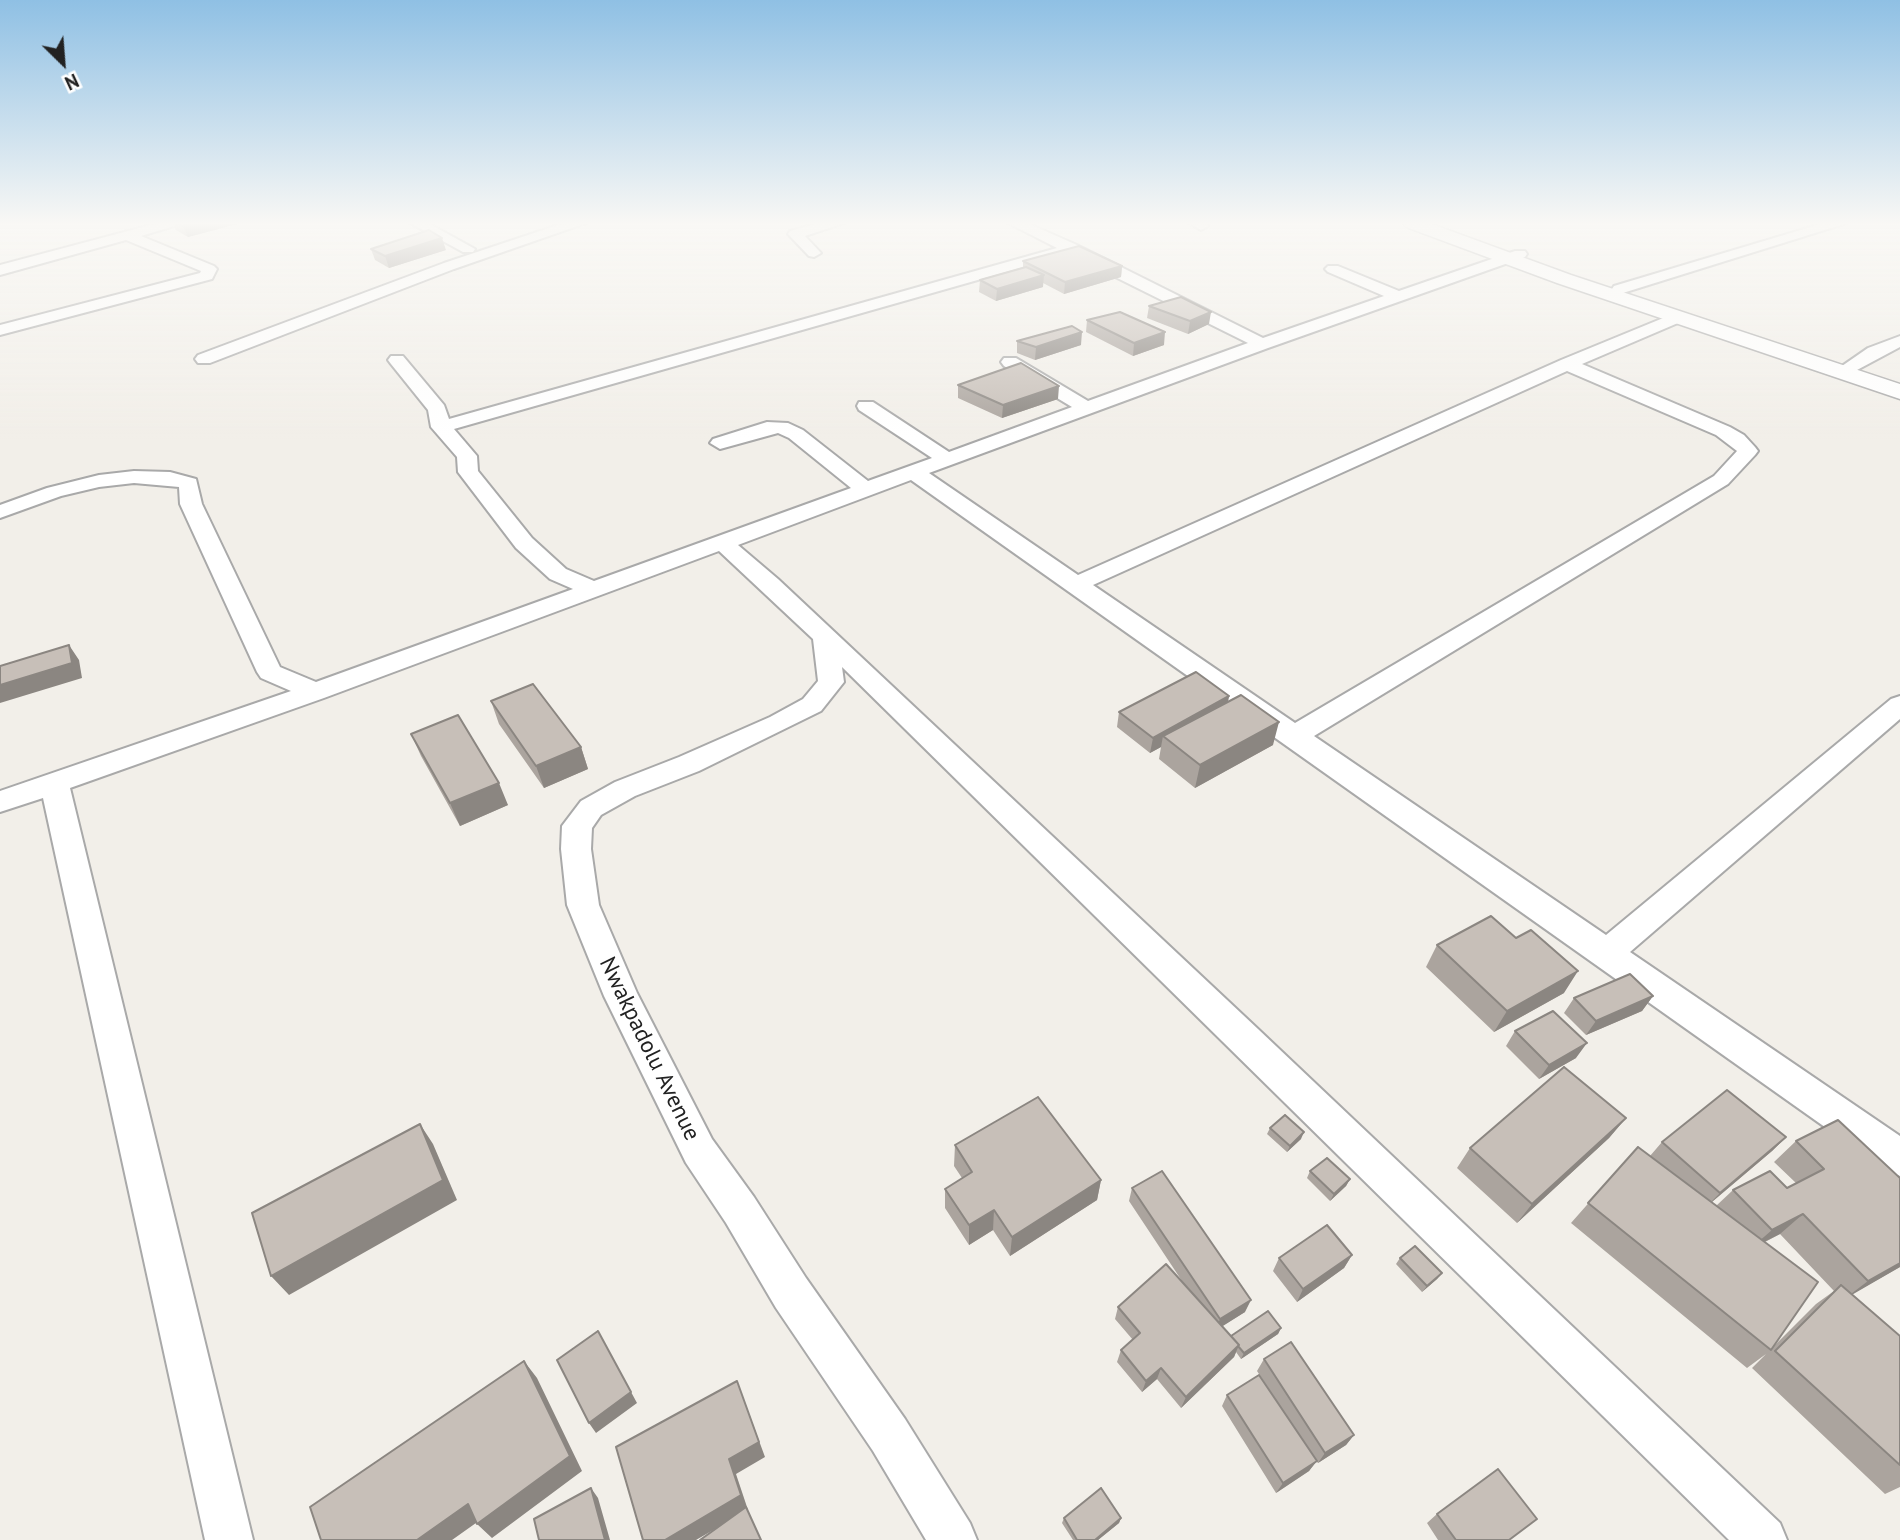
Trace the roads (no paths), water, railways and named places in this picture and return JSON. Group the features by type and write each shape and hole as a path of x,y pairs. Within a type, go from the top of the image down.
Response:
{"street":[{"path":"0,330 135,295"},
{"path":"204,359 371,295"},
{"path":"441,427 907,295"},
{"path":"1165,295 1262,344"},
{"path":"0,802 315,692 946,458 1401,295"},
{"path":"1619,295 1900,392"},
{"path":"1638,295 1900,383"},
{"path":"1076,584 1567,364 1679,317"},
{"path":"1852,366 1874,352 1900,341"},
{"path":"397,360 437,409 441,427 467,456 468,472 524,543 558,574 595,590"},
{"path":"1010,362 1086,408"},
{"path":"1294,736 1721,480 1748,451 1737,439 1723,431 1567,364"},
{"path":"866,406 946,458"},
{"path":"720,443 767,428 781,427 796,434 864,488"},
{"path":"912,471 1900,1158"},
{"path":"0,512 54,492 99,481 134,477 170,478 188,483 195,513 270,672 315,692"},
{"path":"720,541 770,584 1763,1540"},
{"name":"Nwakpadolu Avenue","path":"825,638 831,682 812,705 689,764 625,789 591,808 577,826 576,849 583,905 621,996 699,1151 740,1210 791,1293 889,1435 953,1540"},
{"path":"1606,953 1900,705"},
{"path":"54,782 229,1540"}]}
